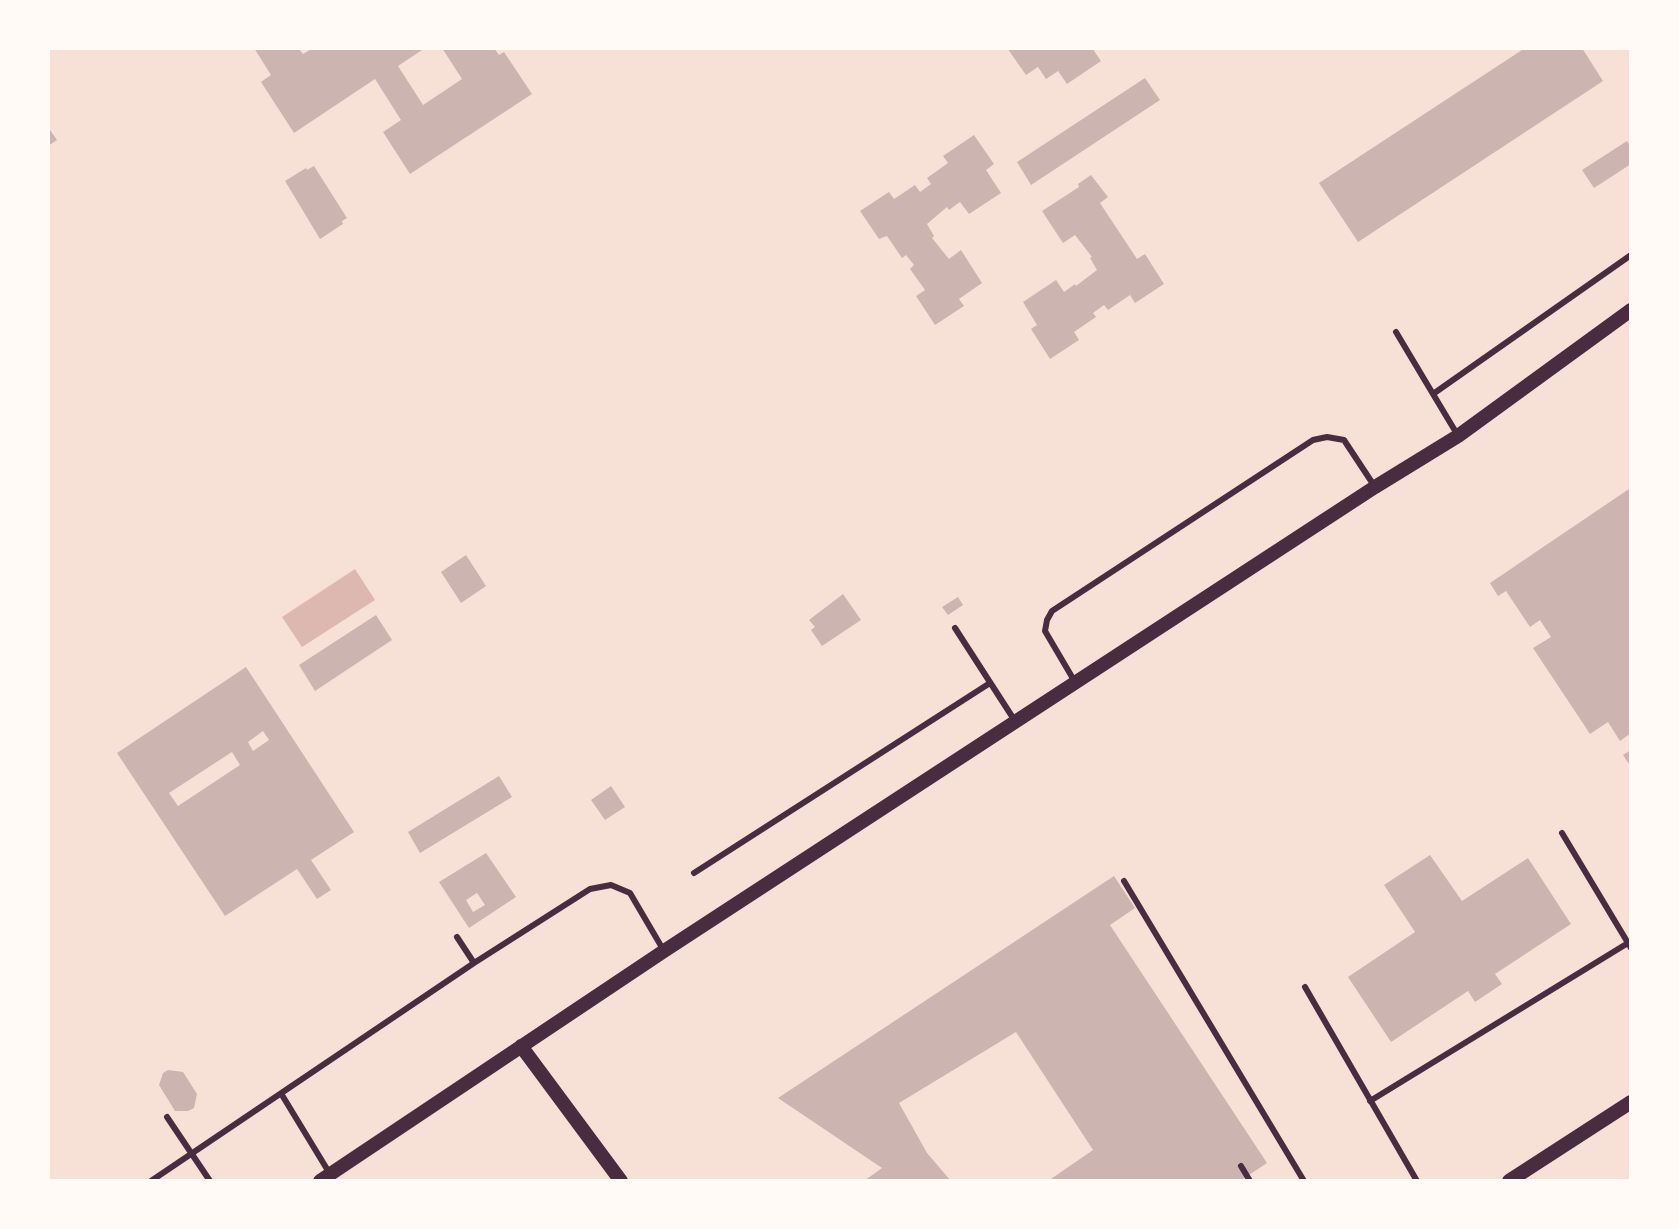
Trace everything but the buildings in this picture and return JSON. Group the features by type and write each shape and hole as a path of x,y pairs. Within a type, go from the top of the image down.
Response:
{"street":[{"path":"325,1178 1015,721 1458,436 1631,310"},
{"path":"521,1046 621,1181"},
{"path":"1509,1181 1631,1102"}],"lane":[{"path":"1433,394 1631,255"},
{"path":"1396,332 1458,436"},
{"path":"1075,683 1045,631 1052,611 1313,440 1327,437 1344,440 1375,487"},
{"path":"955,628 1015,721"},
{"path":"694,873 990,683"},
{"path":"1370,1101 1629,945 1562,833"},
{"path":"1124,881 1304,1181"},
{"path":"151,1181 474,963 590,889 611,885 630,893 664,951"},
{"path":"457,937 474,963"},
{"path":"1305,987 1417,1181"},
{"path":"282,1095 325,1178"},
{"path":"167,1117 210,1181"},
{"path":"1241,1166 1250,1181"}],"shaded area":[{"path":"355,569 375,600 302,647 282,617"}]}
